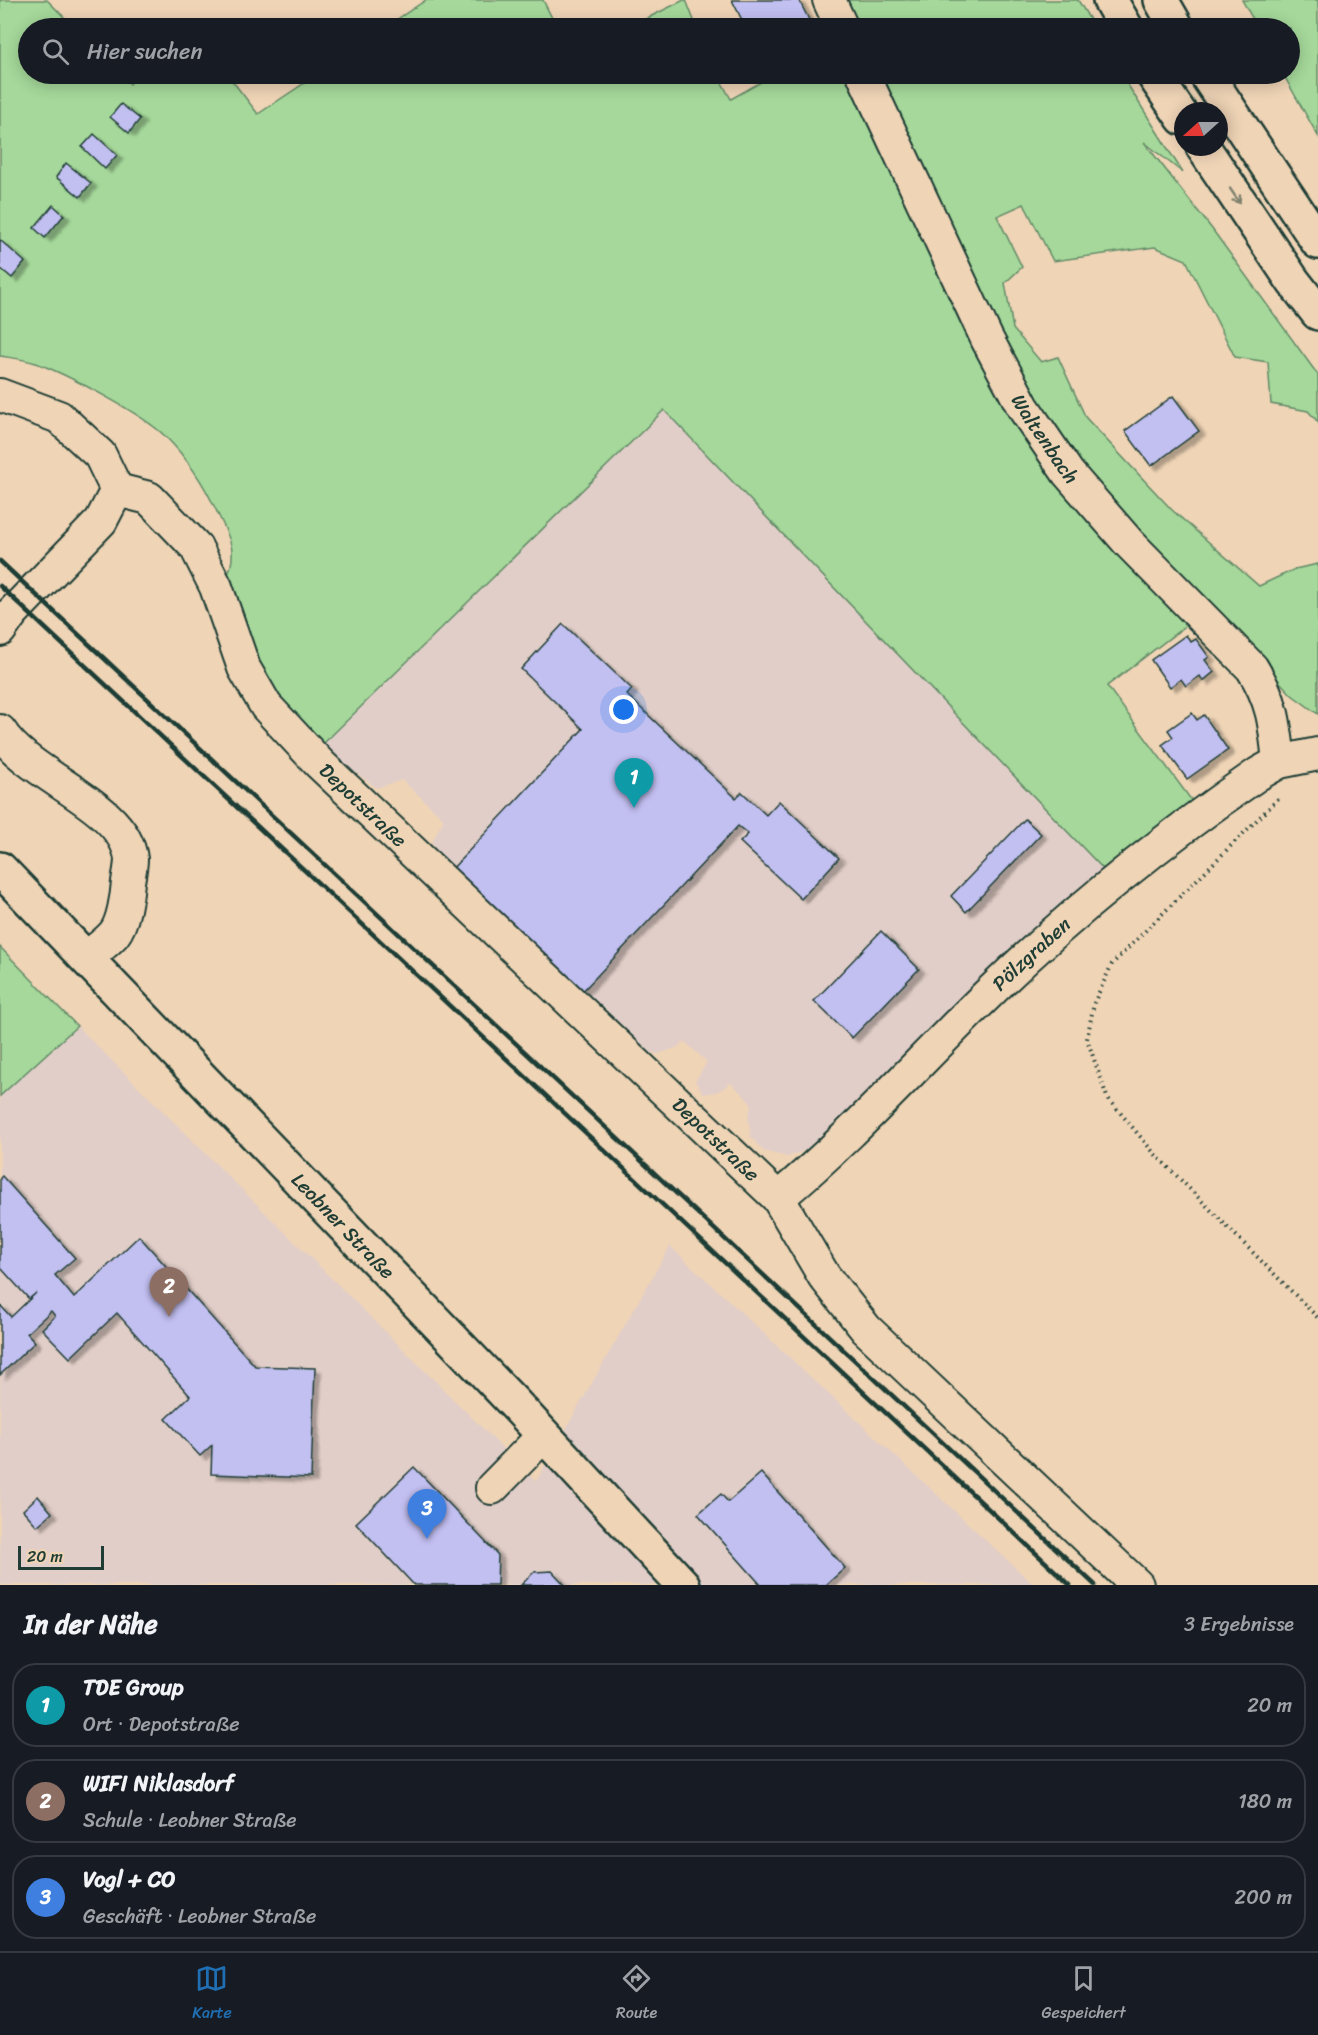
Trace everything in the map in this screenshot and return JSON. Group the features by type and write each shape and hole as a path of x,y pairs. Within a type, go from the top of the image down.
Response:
{"main road":[{"path":"1110,0 1120,18"},
{"path":"1161,0 1171,18"},
{"path":"1160,84 1174,105"},
{"path":"1213,84 1318,242"},
{"path":"1209,156 1293,281 1318,313"},
{"name":"Leobner Straße","path":"0,869 544,1436 683,1585"}],"street":[{"path":"829,0 837,18"},
{"name":"Waltenbach","path":"868,84 987,339 1023,407 1068,473 1129,543 1252,668 1266,690 1274,712 1279,762"},
{"path":"0,395 59,417 100,455 117,490 101,521 12,613 0,630"},
{"name":"Depotstraße","path":"117,490 149,498 196,547 216,587 244,668 266,706 320,764 778,1198 824,1276 866,1329 1137,1585"},
{"path":"0,731 6,741 38,771 83,798 119,829 131,858 127,894 116,933 86,958"},
{"name":"Pölzgraben","path":"778,1198 829,1156 931,1049 1060,928 1120,877 1229,794 1279,762 1318,754"},
{"path":"492,1488 544,1436"}],"path":[{"path":"1279,762 1278,800 1112,964 1094,1003 1088,1039 1107,1097 1154,1153 1318,1318"}],"shaded area":[{"path":"664,410 1107,873 822,1144 787,1157 763,1151 751,1137 748,1116 752,1104 731,1083 717,1092 704,1094 695,1081 707,1062 685,1042 676,1048 658,1054 641,1051 442,866 432,842 444,819 402,780 377,788 353,771 323,744"},
{"path":"77,1026 536,1481 670,1246 1034,1585 0,1585 0,1096"}],"green space":[{"path":"0,0 47,0 65,18 18,18 18,84 235,84 258,114 303,84 723,84 731,99 757,84 859,84 962,313 1193,620 1107,686 1198,809 1107,873 664,410 323,744 277,694 255,656 227,576 232,559 231,543 207,492 181,454 155,428 104,396 67,376 36,363 0,356"},
{"path":"426,0 543,0 552,18 399,18"},
{"path":"686,0 693,18 647,18"},
{"path":"845,0 1078,0 1089,18 848,18"},
{"path":"1242,0 1318,0 1318,136 1289,84 1300,84 1300,18 1252,18"},
{"path":"876,84 1127,84 1183,173 1144,142 1212,229 1318,375 1318,422 1308,411 1271,404 1268,362 1235,357 1186,260 1155,247 1053,261 1024,204 997,216 1022,267 1005,283 1013,329 1041,362 1058,357 1086,418 1172,510 1259,586 1295,569 1318,564 1318,714 1292,695 1063,452 981,312"},
{"path":"0,947 77,1026 0,1096"}],"building":[{"path":"732,0 799,0 808,18 741,18"},
{"path":"121,104 140,119 129,133 110,117"},
{"path":"94,134 117,155 105,169 82,147"},
{"path":"66,163 91,183 80,197 56,177"},
{"path":"53,205 64,215 45,238 34,228"},
{"path":"0,240 25,262 12,278 0,268"},
{"path":"1173,396 1199,431 1151,466 1125,431"},
{"path":"563,624 632,689 627,695 736,798 742,792 766,815 779,801 839,858 801,899 740,842 748,834 738,826 581,993 451,870 583,729 521,669"},
{"path":"1186,635 1191,642 1196,639 1209,657 1205,660 1214,672 1203,681 1200,676 1186,686 1181,679 1170,687 1151,660"},
{"path":"1192,713 1197,720 1204,715 1228,750 1187,779 1162,745 1173,737 1168,730"},
{"path":"1025,819 1041,834 966,912 951,896"},
{"path":"881,931 919,969 852,1038 814,1001"},
{"path":"2,1176 75,1258 55,1275 74,1298 139,1236 255,1366 315,1368 311,1478 211,1474 212,1445 200,1456 166,1419 190,1396 117,1313 70,1358 42,1329 55,1316 51,1311 27,1333 35,1342 0,1375 0,1305 11,1317 36,1293 29,1299 0,1267 0,1178"},
{"path":"414,1467 498,1555 497,1585 414,1585 356,1523"},
{"path":"761,1473 845,1568 826,1585 761,1585 698,1514 721,1494 728,1502"},
{"path":"38,1496 52,1513 37,1526 23,1510"},
{"path":"552,1571 565,1585 521,1585 534,1572"}],"railway":[{"path":"0,561 1095,1585"},
{"path":"0,586 1070,1585"}],"place":[{"name":"TDE Group","path":"634,808"},
{"name":"WIFI Niklasdorf","path":"169,1317"},
{"name":"Vogl + CO","path":"427,1539"}]}
